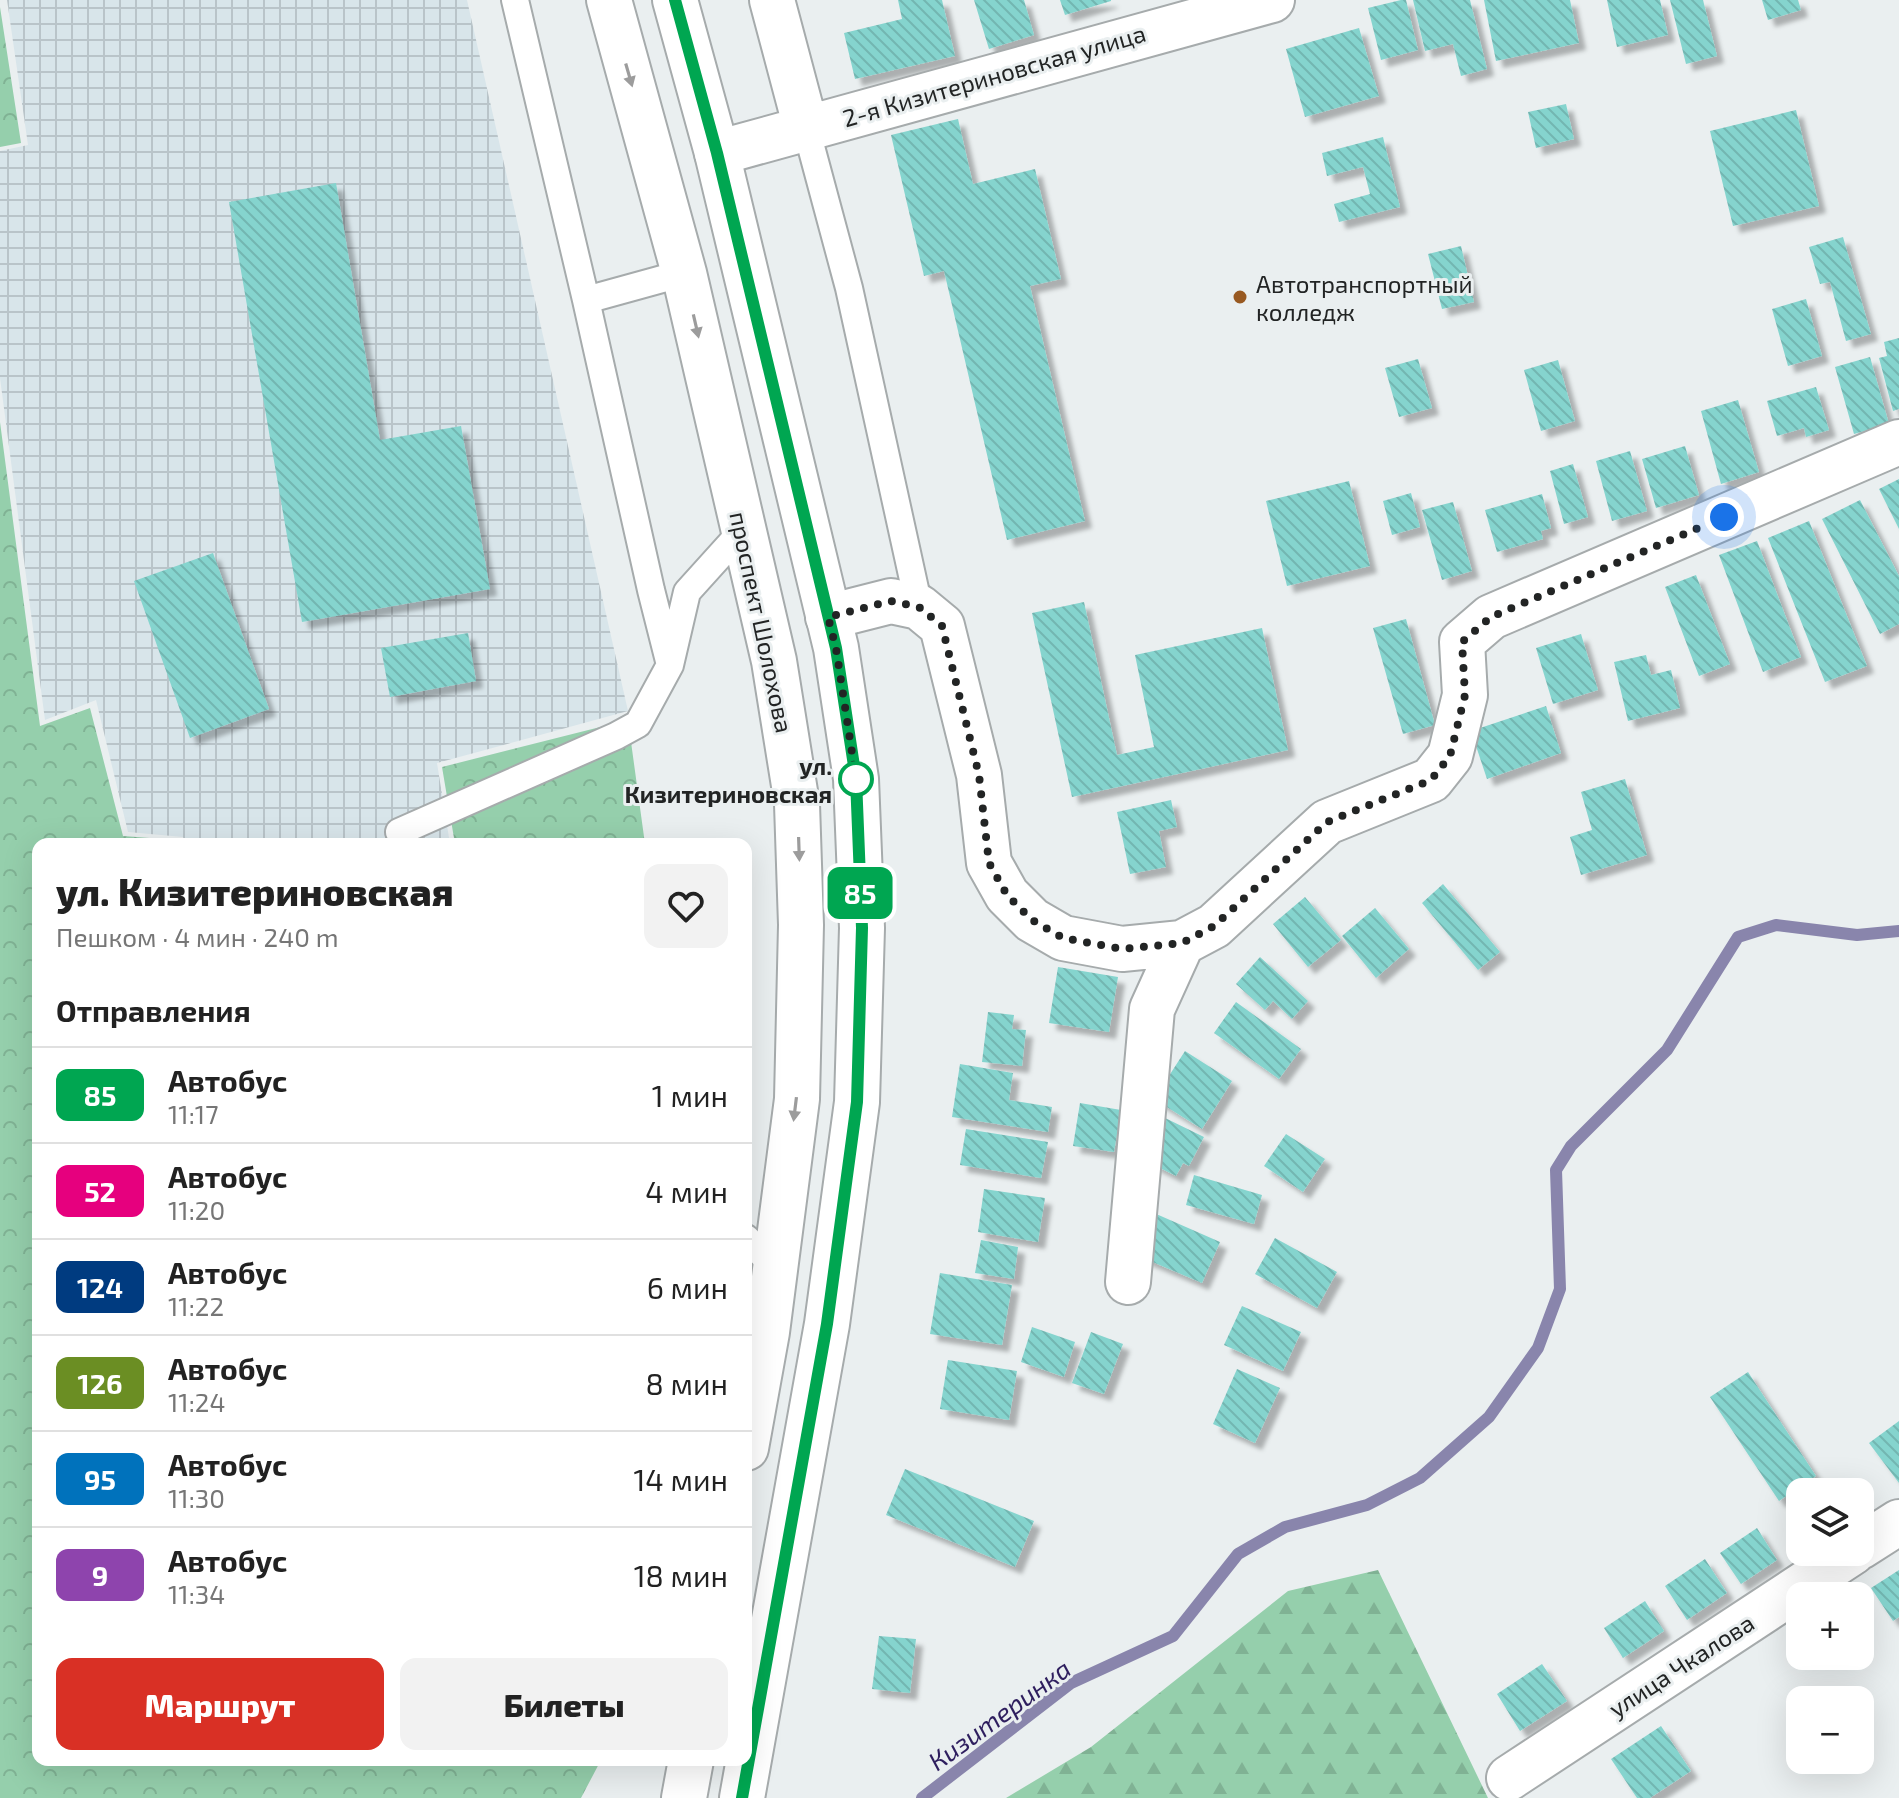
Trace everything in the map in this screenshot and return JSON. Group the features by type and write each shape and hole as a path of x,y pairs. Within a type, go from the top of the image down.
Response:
{"main road":[{"name":"проспект Шолохова","path":"609,0 684,273 774,661 797,804 801,925 797,1099 760,1252 767,1332 752,1415"},
{"path":"675,0 717,153 836,648 856,779 862,928 857,1102 827,1324 752,1742"},
{"path":"772,0 806,128"},
{"name":"2-я Кизитериновская улица","path":"717,153 806,128 1146,16 1272,0"},
{"path":"828,617 891,601 919,607 942,626 979,775 989,863 1007,895 1032,920 1063,938 1122,949 1182,943 1214,926 1327,822 1431,780 1450,756 1465,695 1462,642 1491,617 1899,442"},
{"path":"1128,1282 1152,1009 1182,943"},
{"path":"1874,1538 1899,1522"},
{"name":"улица Чкалова","path":"1509,1778 1832,1566"},
{"path":"684,1798 690,1766"},
{"path":"742,1798 748,1766"}],"lane":[{"path":"515,0 670,665"},
{"path":"806,128 849,288 919,607"},
{"path":"586,300 684,273"},
{"path":"399,832 638,724 670,665 687,592 743,530"}],"shaded area":[{"path":"7,0 467,0 628,711 437,763 449,838 183,838 128,832 96,700 45,720 0,378 0,151 28,145"}],"green space":[{"path":"0,7 21,143 0,147"},
{"path":"0,422 40,726 90,708 123,836 150,838 32,838 32,1766 598,1766 581,1798 0,1798"},
{"path":"628,720 644,838 454,838 442,767"},
{"path":"1378,1570 1488,1798 1006,1798 1091,1747 1288,1591"}],"building":[{"path":"898,0 942,0 955,56 855,79 844,33 902,19"},
{"path":"974,0 1024,0 1034,35 989,49"},
{"path":"1060,0 1111,0 1111,1 1065,15"},
{"path":"1406,0 1418,50 1381,60 1368,8"},
{"path":"1413,0 1470,0 1487,69 1461,76 1453,44 1425,51"},
{"path":"1484,0 1570,0 1579,43 1496,61"},
{"path":"1607,0 1660,0 1668,35 1617,47"},
{"path":"1670,0 1703,0 1717,56 1686,64"},
{"path":"1762,0 1798,0 1801,10 1768,20"},
{"path":"1359,28 1379,96 1305,117 1286,49"},
{"path":"1566,104 1574,139 1536,148 1528,112"},
{"path":"1796,110 1819,206 1733,226 1710,131"},
{"path":"958,119 973,184 1035,169 1061,279 1030,286 1085,521 1007,540 944,271 924,276 891,135"},
{"path":"1383,137 1400,207 1339,222 1334,204 1370,194 1363,167 1327,176 1322,153"},
{"path":"336,183 380,440 461,426 490,589 302,622 229,202"},
{"path":"1843,237 1871,334 1846,341 1830,282 1820,284 1809,247"},
{"path":"1461,246 1474,302 1442,309 1428,254"},
{"path":"1806,299 1822,356 1788,366 1772,309"},
{"path":"1899,338 1899,409 1893,411 1879,358 1887,356 1884,342"},
{"path":"1870,357 1889,424 1854,434 1835,367"},
{"path":"1418,359 1432,408 1399,417 1385,368"},
{"path":"1558,360 1575,421 1541,431 1524,370"},
{"path":"1816,387 1829,430 1806,437 1804,428 1777,436 1767,401"},
{"path":"1738,400 1759,472 1721,484 1701,411"},
{"path":"1685,446 1699,495 1656,508 1642,459"},
{"path":"1630,451 1647,511 1612,521 1596,461"},
{"path":"1573,464 1588,517 1564,524 1550,471"},
{"path":"1899,479 1899,529 1879,489"},
{"path":"1349,481 1370,566 1287,586 1266,501"},
{"path":"1411,493 1420,527 1392,535 1383,501"},
{"path":"1542,494 1551,528 1541,531 1543,539 1497,552 1485,510"},
{"path":"1860,500 1899,576 1899,624 1880,634 1822,519"},
{"path":"1453,502 1472,571 1442,580 1422,510"},
{"path":"1809,521 1867,666 1825,682 1768,538"},
{"path":"1757,541 1801,657 1763,672 1719,555"},
{"path":"213,553 269,709 190,738 134,581"},
{"path":"1696,575 1730,664 1699,676 1665,587"},
{"path":"1084,602 1117,755 1154,747 1135,655 1262,628 1288,750 1072,797 1032,613"},
{"path":"1406,619 1435,725 1403,734 1373,628"},
{"path":"468,633 476,681 390,697 381,648"},
{"path":"1581,634 1598,690 1553,704 1536,648"},
{"path":"1646,655 1651,675 1671,670 1680,708 1628,721 1614,662"},
{"path":"1546,706 1561,753 1487,779 1471,731"},
{"path":"1625,779 1647,855 1581,875 1570,837 1592,830 1581,792"},
{"path":"1171,800 1177,827 1159,831 1166,867 1130,874 1117,812"},
{"path":"1443,884 1500,952 1478,970 1422,903"},
{"path":"1305,897 1341,940 1308,967 1273,924"},
{"path":"1375,908 1409,949 1376,978 1342,936"},
{"path":"1260,957 1308,1001 1292,1019 1273,1001 1265,1010 1236,984"},
{"path":"1058,967 1118,977 1109,1032 1049,1023"},
{"path":"1236,1002 1301,1049 1279,1079 1214,1033"},
{"path":"988,1012 1014,1015 1012,1029 1026,1030 1022,1066 982,1062"},
{"path":"1185,1051 1232,1081 1202,1129 1154,1099"},
{"path":"960,1064 1013,1073 1009,1100 1052,1107 1048,1132 952,1117"},
{"path":"1080,1103 1121,1110 1114,1152 1073,1146"},
{"path":"1163,1117 1204,1137 1189,1166 1183,1163 1176,1176 1152,1164"},
{"path":"966,1129 1048,1142 1041,1178 960,1165"},
{"path":"1286,1134 1325,1159 1303,1192 1264,1166"},
{"path":"1194,1175 1262,1195 1254,1224 1186,1205"},
{"path":"984,1189 1045,1198 1038,1242 978,1232"},
{"path":"1154,1213 1220,1242 1202,1283 1136,1255"},
{"path":"1275,1238 1337,1272 1317,1308 1255,1274"},
{"path":"981,1240 1018,1247 1014,1279 975,1273"},
{"path":"940,1273 1012,1285 1002,1345 930,1334"},
{"path":"1242,1306 1301,1332 1283,1371 1224,1345"},
{"path":"1032,1327 1075,1342 1064,1377 1021,1362"},
{"path":"1091,1332 1123,1344 1104,1394 1072,1383"},
{"path":"948,1360 1017,1371 1009,1420 940,1409"},
{"path":"1237,1369 1280,1388 1255,1443 1213,1424"},
{"path":"1748,1372 1816,1476 1786,1478 1786,1496 1779,1501 1710,1397"},
{"path":"1899,1421 1899,1483 1869,1443"},
{"path":"905,1469 1034,1521 1015,1567 886,1515"},
{"path":"1757,1528 1777,1560 1741,1584 1720,1553"},
{"path":"1705,1559 1727,1593 1687,1620 1665,1586"},
{"path":"1899,1570 1899,1617 1893,1621 1874,1592 1874,1586"},
{"path":"1645,1601 1664,1631 1623,1658 1604,1628"},
{"path":"879,1636 916,1639 910,1693 872,1689"},
{"path":"1542,1664 1567,1701 1520,1731 1497,1694"},
{"path":"1661,1726 1691,1771 1650,1798 1637,1798 1611,1759"}],"waterway":[{"name":"Кизитеринка","path":"922,1798 1071,1683 1173,1636 1238,1554 1285,1527 1367,1505 1420,1478 1489,1417 1538,1348 1560,1289 1556,1170 1571,1146 1667,1050 1738,937 1776,925 1857,935 1899,931"}],"bus line":[{"name":"85","path":"675,0 717,153 836,648 856,779 862,928 857,1102 827,1324 752,1742"},
{"name":"85","path":"742,1798 748,1766"}],"place":[{"name":"Автотранспортный колледж","path":"1240,297"},
{"name":"ул. Кизитериновская","path":"856,779"}],"route":[{"path":"856,779 836,648 828,617 891,601 919,607 942,626 979,775 989,863 1007,895 1032,920 1063,938 1122,949 1182,943 1214,926 1327,822 1431,780 1450,756 1465,695 1462,642 1491,617 1724,517"}]}
